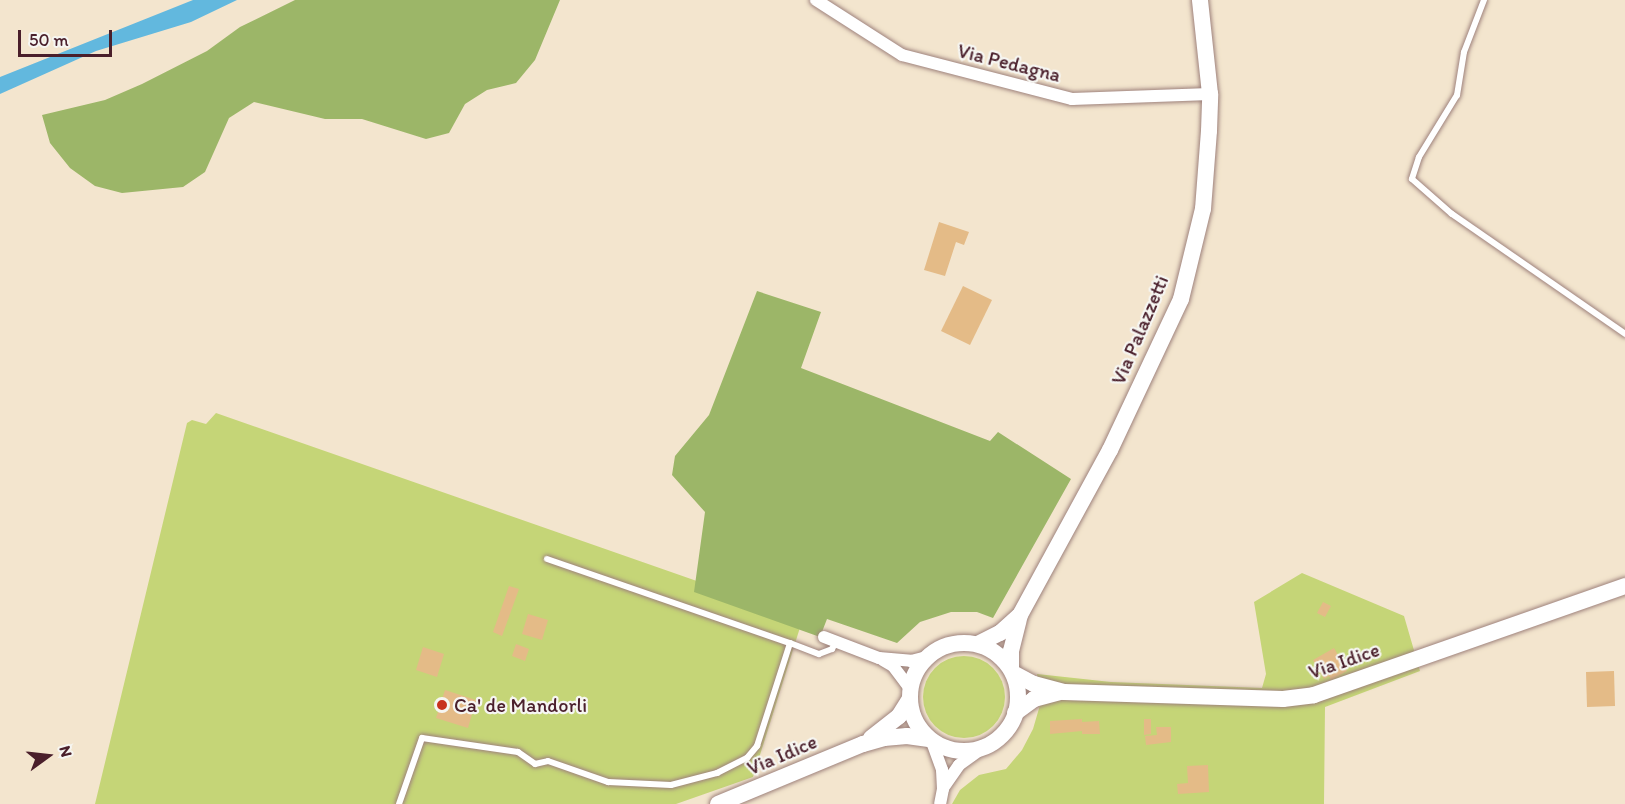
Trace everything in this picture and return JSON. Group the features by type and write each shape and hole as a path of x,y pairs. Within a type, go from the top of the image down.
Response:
{"main road":[{"name":"Via Palazzetti","path":"1012,671 1011,651 1020,615 1110,450 1181,299 1203,209 1210,94 1200,0"},
{"name":"Via Idice","path":"1012,671 1034,684 1064,692 1283,699 1314,695 1625,586"},
{"name":"Via Palazzetti","path":"978,644 1000,633 1020,615"},
{"path":"927,657 943,646 963,642 978,644"},
{"name":"Via Idice","path":"718,804 862,744 884,738 907,736 930,741 953,751 978,751 995,742 1009,728 1019,695 1012,671 1000,655 978,644"},
{"name":"Via Idice","path":"862,744 899,716 910,695 917,667 927,657"},
{"name":"Via Idice","path":"1015,712 1034,699 1064,692"},
{"path":"910,695 917,726 930,741"}],"street":[{"name":"Via Pedagna","path":"816,0 902,55 1072,99 1210,94"},
{"path":"830,640 879,658 893,666 910,695"},
{"path":"879,658 911,661 927,657"},
{"path":"930,741 942,770 943,789 940,804"},
{"path":"943,789 959,765 978,751"}],"lane":[{"path":"1484,0 1464,52 1457,94 1419,157 1412,179 1452,214 1625,334"},
{"path":"547,559 819,654 832,649 830,640"},
{"path":"399,804 422,738 518,752 535,764 548,761 608,782 671,785 717,773 747,758 757,746 790,643"}],"green space":[{"path":"295,0 560,0 535,60 516,83 487,90 465,104 449,133 426,139 362,119 325,119 254,102 229,118 205,172 183,187 122,193 95,186 70,168 50,143 42,115 105,100 142,84 207,51 240,27"},
{"path":"757,291 821,312 801,368 990,441 998,432 1071,479 993,618 977,612 951,612 920,622 897,643 827,619 820,637 694,592 705,512 672,475 675,456 709,415"},
{"path":"216,413 803,618 753,777 676,804 95,804 187,423 192,420 206,424"},
{"path":"1302,573 1404,616 1420,671 1325,707 1324,804 952,804 960,790 979,775 1006,769 1022,750 1033,729 1040,705 1037,674 1111,682 1262,688 1266,674 1254,602"},
{"path":"964,656 980,660 993,668 1001,681 1005,697 1001,713 993,726 980,734 964,738 948,734 935,726 927,713 923,697 927,681 935,668 948,660"}],"water":[{"path":"193,0 237,0 191,22 96,51 0,94 0,77"}],"building":[{"path":"939,222 969,232 964,245 956,242 945,276 924,270"},
{"path":"963,286 992,300 970,345 941,331"},
{"path":"509,586 519,589 502,636 493,632"},
{"path":"1323,602 1331,606 1325,617 1317,613"},
{"path":"528,614 548,620 542,640 522,634"},
{"path":"516,644 529,649 525,661 512,656"},
{"path":"423,647 444,654 437,677 416,670"},
{"path":"1334,648 1347,671 1331,680 1329,676 1324,679 1313,660"},
{"path":"1614,671 1615,706 1587,707 1586,672"},
{"path":"445,690 476,700 468,728 436,718"},
{"path":"1082,719 1082,722 1099,721 1100,734 1082,734 1082,731 1050,734 1050,721"},
{"path":"1144,719 1151,719 1151,734 1144,735"},
{"path":"1156,727 1171,727 1171,742 1146,745 1145,736 1157,735"},
{"path":"1208,765 1209,792 1178,794 1177,784 1188,783 1187,766"}],"place":[{"name":"Ca' de Mandorli","path":"442,705"}]}
